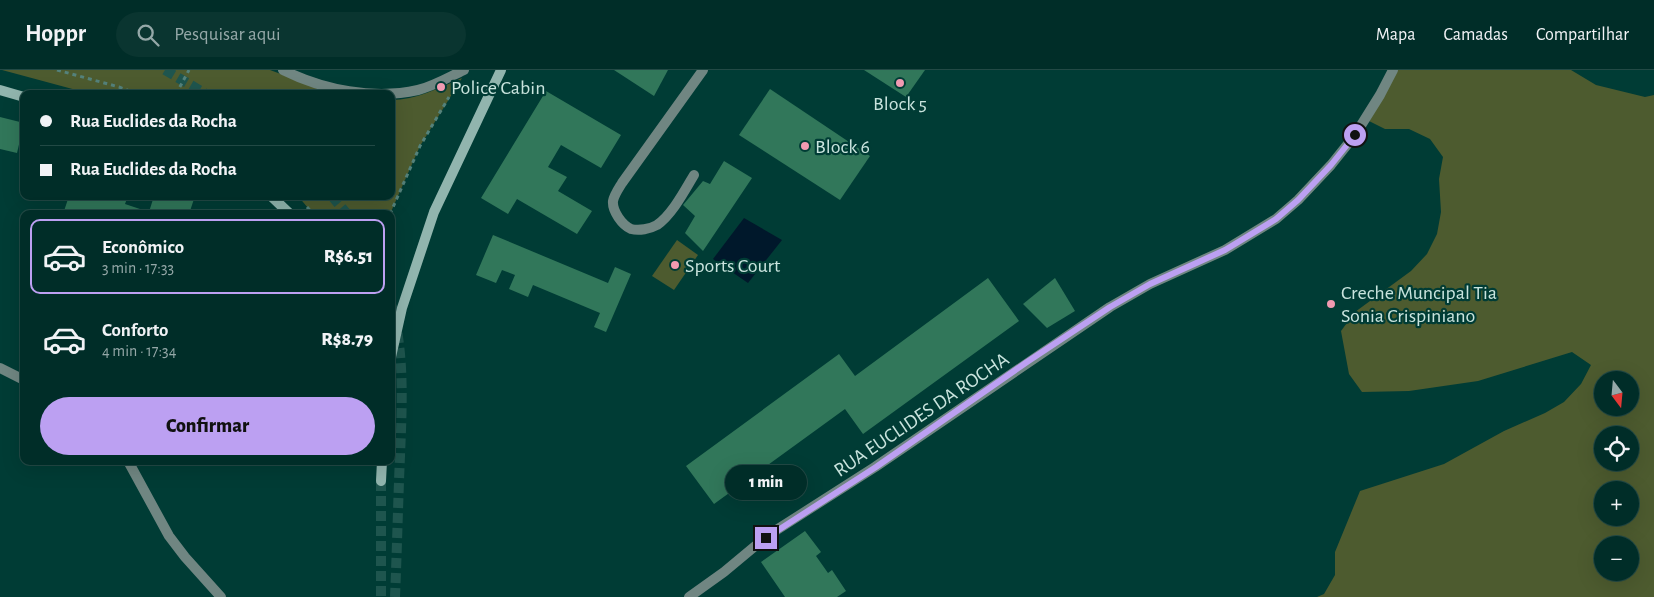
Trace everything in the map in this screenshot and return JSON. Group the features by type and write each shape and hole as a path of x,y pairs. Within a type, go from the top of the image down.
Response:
{"main road":[{"path":"395,339 402,308 434,212 501,70"},
{"path":"0,90 20,96"},
{"path":"275,200 286,210"},
{"path":"381,481 382,465"}],"street":[{"path":"283,70 332,88 344,90"},
{"path":"395,93 419,90 464,70"},
{"path":"694,175 680,197 657,224 644,230 631,229 620,220 615,211 614,201 622,184 702,70"},
{"name":"RUA EUCLIDES DA ROCHA","path":"689,597 778,530 876,467 1110,307 1150,284 1225,250 1276,219 1298,200 1331,165 1355,135 1393,70"},
{"path":"0,368 20,378"},
{"path":"130,465 169,536 184,557 220,597"}],"path":[{"path":"57,70 127,90"},
{"path":"178,90 189,70"},
{"path":"392,210 420,146 453,91"}],"green space":[{"path":"2,70 270,70 324,90 76,90"},
{"path":"1398,70 1571,70 1596,85 1645,97 1654,95 1654,597 1317,597 1324,594 1335,575 1335,552 1360,491 1444,464 1504,431 1545,413 1564,402 1581,384 1591,365 1572,352 1478,381 1409,391 1362,392 1349,374 1341,331 1355,312 1411,271 1427,254 1437,234 1441,212 1439,179 1443,157 1430,139 1409,129 1385,129 1365,119"},
{"path":"462,78 420,146 392,210 310,210 301,200 395,200 395,100 418,96"},
{"name":"Sports Court","path":"677,240 698,255 674,290 652,276"}],"water":[{"path":"744,218 782,240 748,283 713,259"}],"building":[{"path":"614,70 668,70 654,96"},
{"name":"Block 5","path":"864,70 925,70 906,97"},
{"name":"Block 6","path":"770,89 870,156 840,200 739,135"},
{"path":"546,91 621,135 601,168 561,145 548,167 567,177 558,191 592,211 577,234 517,199 508,214 481,198"},
{"path":"0,117 20,122 20,140 17,153 0,149"},
{"path":"724,161 752,178 703,251 685,233 695,216 683,205 703,181 710,184"},
{"path":"68,200 126,200 125,204 143,210 64,210"},
{"path":"153,200 194,200 190,210 150,210"},
{"path":"493,235 608,283 615,267 631,274 606,332 594,327 600,313 533,285 528,297 509,289 515,275 502,270 496,283 476,275"},
{"path":"988,278 1019,321 863,434 845,409 714,504 686,466 839,354 855,376"},
{"path":"1055,278 1075,311 1047,328 1023,304"},
{"path":"805,531 821,552 816,556 828,573 832,570 846,591 837,597 785,597 761,562"}],"tunnel":[{"path":"165,70 199,90"},
{"path":"335,200 344,210"},
{"path":"395,323 399,341 402,380 395,597"},
{"path":"381,481 381,597"}],"place":[{"name":"Block 5","path":"900,83"},
{"name":"Police Cabin","path":"441,87"},
{"name":"Block 6","path":"805,146"},
{"name":"Sports Court","path":"675,265"},
{"name":"Creche Muncipal Tia Sonia Crispiniano","path":"1331,304"}],"route":[{"path":"766,538 876,467 1110,307 1150,284 1225,250 1276,219 1298,200 1331,165 1355,135"}]}
